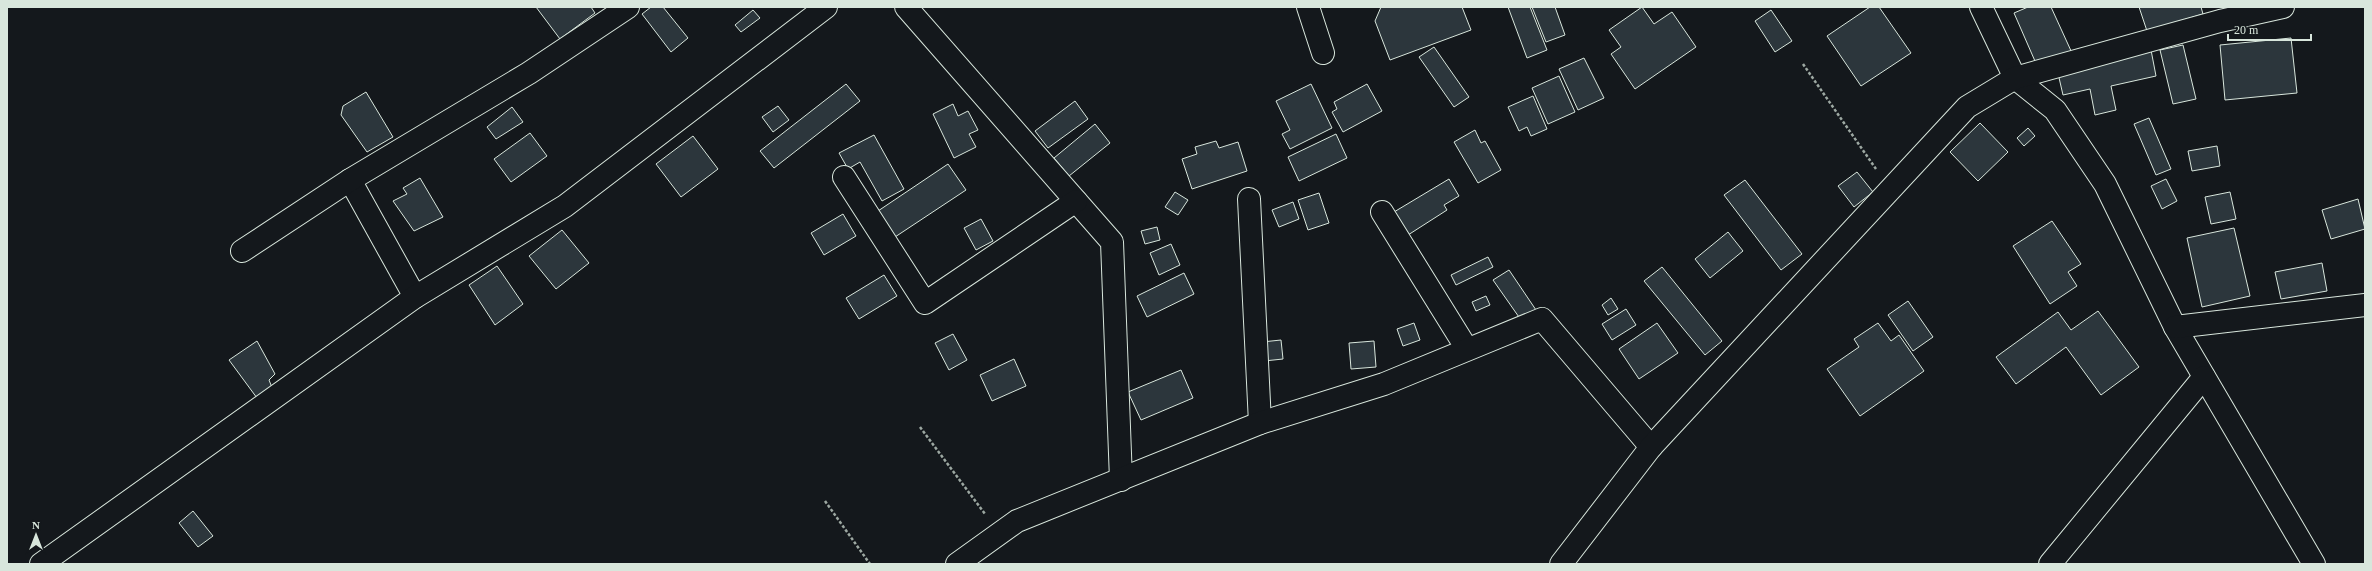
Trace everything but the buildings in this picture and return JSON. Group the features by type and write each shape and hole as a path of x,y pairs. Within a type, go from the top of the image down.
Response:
{"street":[{"path":"242,251 350,180 529,73 628,7"},
{"path":"41,564 415,297 565,206 826,7"},
{"path":"906,7 1112,242 1121,480"},
{"path":"1308,7 1323,52"},
{"path":"1981,7 2015,78 2055,110 2104,184 2175,327 2309,561"},
{"path":"1561,564 1651,447 1967,107 2015,78 2217,14 2283,7"},
{"path":"844,177 925,303 1076,201"},
{"path":"350,180 415,297"},
{"path":"1249,199 1260,423"},
{"path":"1382,212 1467,349"},
{"path":"2175,327 2365,305"},
{"path":"957,564 1017,521 1260,423 1384,384 1542,319 1651,447"},
{"path":"2050,564 2204,377"}],"path":[{"path":"1803,64 1890,189"},
{"path":"920,427 1000,534"},
{"path":"825,501 870,564"}]}
